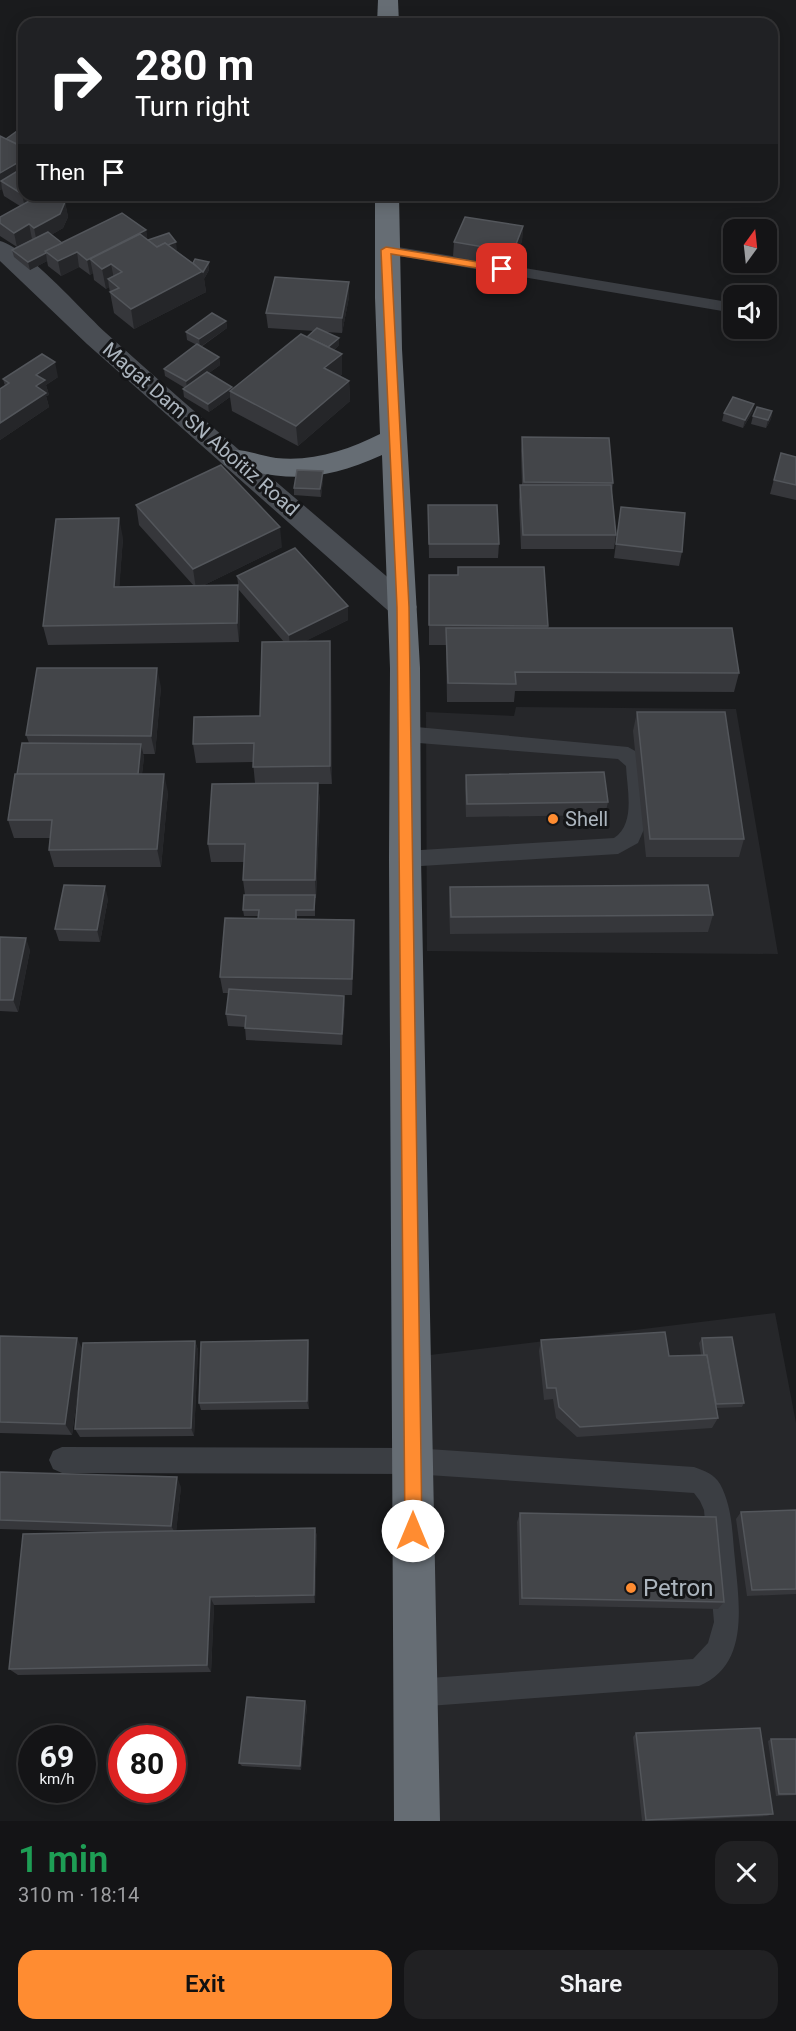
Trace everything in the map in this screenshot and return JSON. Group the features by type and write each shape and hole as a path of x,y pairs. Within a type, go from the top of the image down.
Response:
{"highway":[{"path":"388,0 388,18"},
{"path":"387,201 386,250 403,607 406,734 405,859 417,1821"},
{"path":"235,458 278,468 314,467 348,459 395,438"}],"main road":[{"name":"Magat Dam SN Aboitiz Road","path":"0,248 96,338 403,607"}],"lane":[{"path":"386,250 723,306"},
{"path":"405,859 618,846 631,837 638,820 636,764 621,752 406,734"},
{"path":"62,1460 413,1461 694,1480 702,1483 710,1492 717,1510 727,1622 719,1651 699,1672 415,1693"}],"shaded area":[{"path":"516,707 736,709 778,954 427,951 426,712 514,716"},
{"path":"775,1313 796,1423 796,1821 436,1821 430,1355"}],"building":[{"path":"18,130 17,144 6,139"},
{"path":"0,136 16,144 18,143 18,162 0,173"},
{"path":"18,171 18,192 1,181"},
{"path":"29,201 65,202 60,214 34,228 29,224 14,233 0,223 0,217"},
{"path":"122,213 146,230 87,260 77,252 58,261 45,251"},
{"path":"465,217 523,226 513,252 454,242"},
{"path":"48,232 62,243 28,262 12,250"},
{"path":"169,233 176,242 168,245 165,243 157,247 148,240"},
{"path":"140,234 157,247 165,243 203,271 131,309 110,292 119,288 108,279 122,272 111,264 102,269 90,259"},
{"path":"195,259 209,262 203,272 193,263"},
{"path":"275,277 349,282 342,318 266,313"},
{"path":"212,313 226,321 199,339 186,332"},
{"path":"317,328 339,338 328,347 307,337"},
{"path":"301,334 342,354 324,368 349,381 296,426 230,391"},
{"path":"197,344 219,357 186,381 164,369"},
{"path":"42,354 55,362 36,375 45,380 36,386 46,393 0,423 0,389 9,383 3,379"},
{"path":"207,372 232,387 208,404 183,389"},
{"path":"733,397 754,404 745,420 724,413"},
{"path":"757,407 772,411 768,420 753,416"},
{"path":"522,437 609,438 613,483 524,482"},
{"path":"781,453 796,457 796,485 774,480"},
{"path":"221,465 280,527 193,569 136,505"},
{"path":"297,470 323,471 320,489 294,488"},
{"path":"520,485 611,485 616,535 523,535"},
{"path":"428,505 497,505 499,544 429,544"},
{"path":"621,507 685,513 682,552 616,544"},
{"path":"119,518 114,587 238,585 237,623 43,626 56,519"},
{"path":"295,548 348,606 289,635 237,576"},
{"path":"458,567 544,567 548,626 429,625 429,575 458,575"},
{"path":"446,628 732,628 739,673 515,672 516,684 448,683"},
{"path":"330,641 330,766 253,767 254,743 193,744 194,717 260,716 262,642"},
{"path":"37,668 157,668 151,736 26,735"},
{"path":"637,712 725,712 744,839 650,839"},
{"path":"22,743 141,744 138,774 17,774"},
{"path":"604,772 608,802 467,804 466,775"},
{"path":"15,774 164,774 157,849 49,850 52,820 8,820"},
{"path":"318,783 315,880 243,880 245,844 208,844 212,784"},
{"path":"64,885 105,886 97,930 55,929"},
{"path":"708,885 713,915 451,917 450,887"},
{"path":"244,895 315,895 314,910 296,910 296,919 258,919 259,910 243,910"},
{"path":"225,918 354,920 352,979 220,977"},
{"path":"0,937 26,938 13,1000 0,1000"},
{"path":"229,989 344,996 342,1034 245,1028 246,1016 226,1014"},
{"path":"665,1332 669,1356 707,1355 718,1418 580,1427 559,1407 556,1388 547,1388 541,1340"},
{"path":"0,1336 77,1338 65,1424 0,1422"},
{"path":"732,1337 744,1403 716,1404 702,1338"},
{"path":"308,1340 307,1401 199,1403 201,1342"},
{"path":"195,1341 191,1428 75,1429 83,1343"},
{"path":"0,1472 177,1477 171,1526 0,1520"},
{"path":"796,1510 796,1589 752,1590 741,1512"},
{"path":"520,1513 716,1517 724,1602 522,1598"},
{"path":"315,1528 314,1595 210,1597 207,1665 9,1669 23,1534"},
{"path":"247,1697 305,1701 300,1766 239,1763"},
{"path":"760,1728 773,1814 646,1820 636,1733"},
{"path":"771,1739 796,1739 796,1794 779,1794"}],"place":[{"name":"Shell","path":"553,819"},
{"name":"Petron","path":"631,1588"}],"route":[{"path":"413,1531 405,859 406,734 403,607 386,250 502,269"}]}
